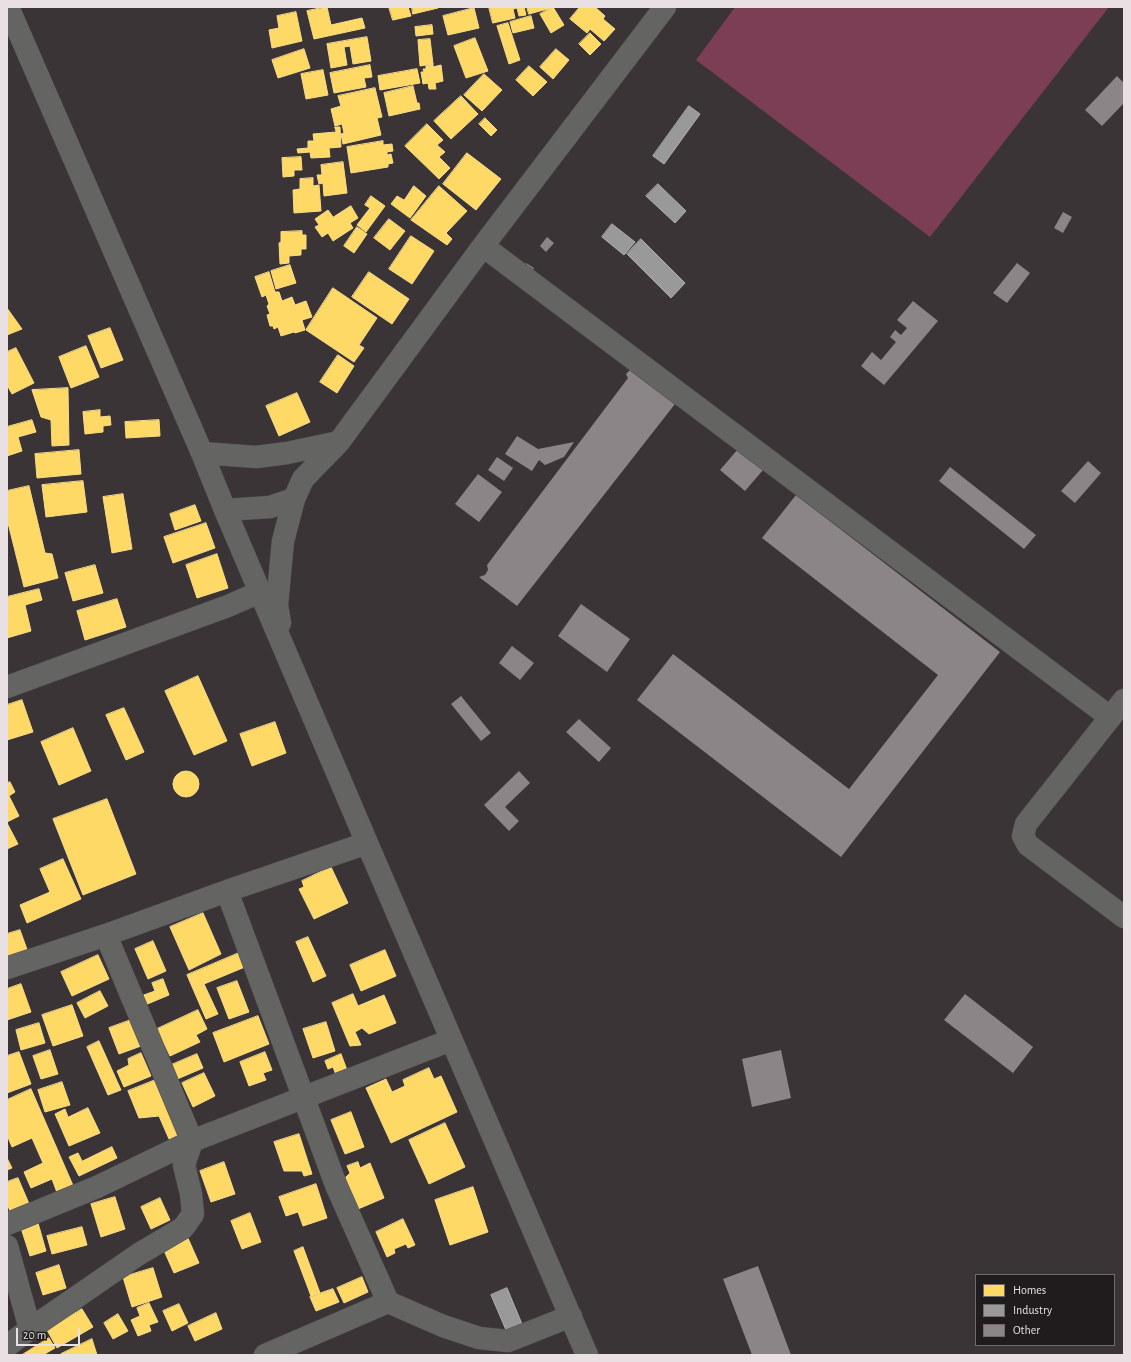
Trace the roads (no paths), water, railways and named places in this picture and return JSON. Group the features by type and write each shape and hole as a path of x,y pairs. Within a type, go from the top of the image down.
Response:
{"street":[{"path":"8,7 202,453 451,1040 588,1355"},
{"path":"284,648 277,605 283,541 294,499 303,479 339,442 483,246 665,7"},
{"path":"483,246 1110,717"},
{"path":"202,453 256,457 287,453 339,442"},
{"path":"225,510 270,507 294,499"},
{"path":"7,686 228,606 260,592"},
{"path":"1124,700 1026,824 1023,836 1028,845 1124,917"},
{"path":"7,968 106,935 367,843"},
{"path":"228,891 336,1185 388,1302 443,1326 479,1338 508,1341"},
{"path":"7,1346 139,1254 183,1228 193,1214 191,1194 184,1165 192,1141 106,935"},
{"path":"7,1224 97,1187 192,1141 451,1040"},
{"path":"7,1246 30,1329"},
{"path":"264,1355 388,1302"},
{"path":"491,1355 508,1341 571,1316"}]}
